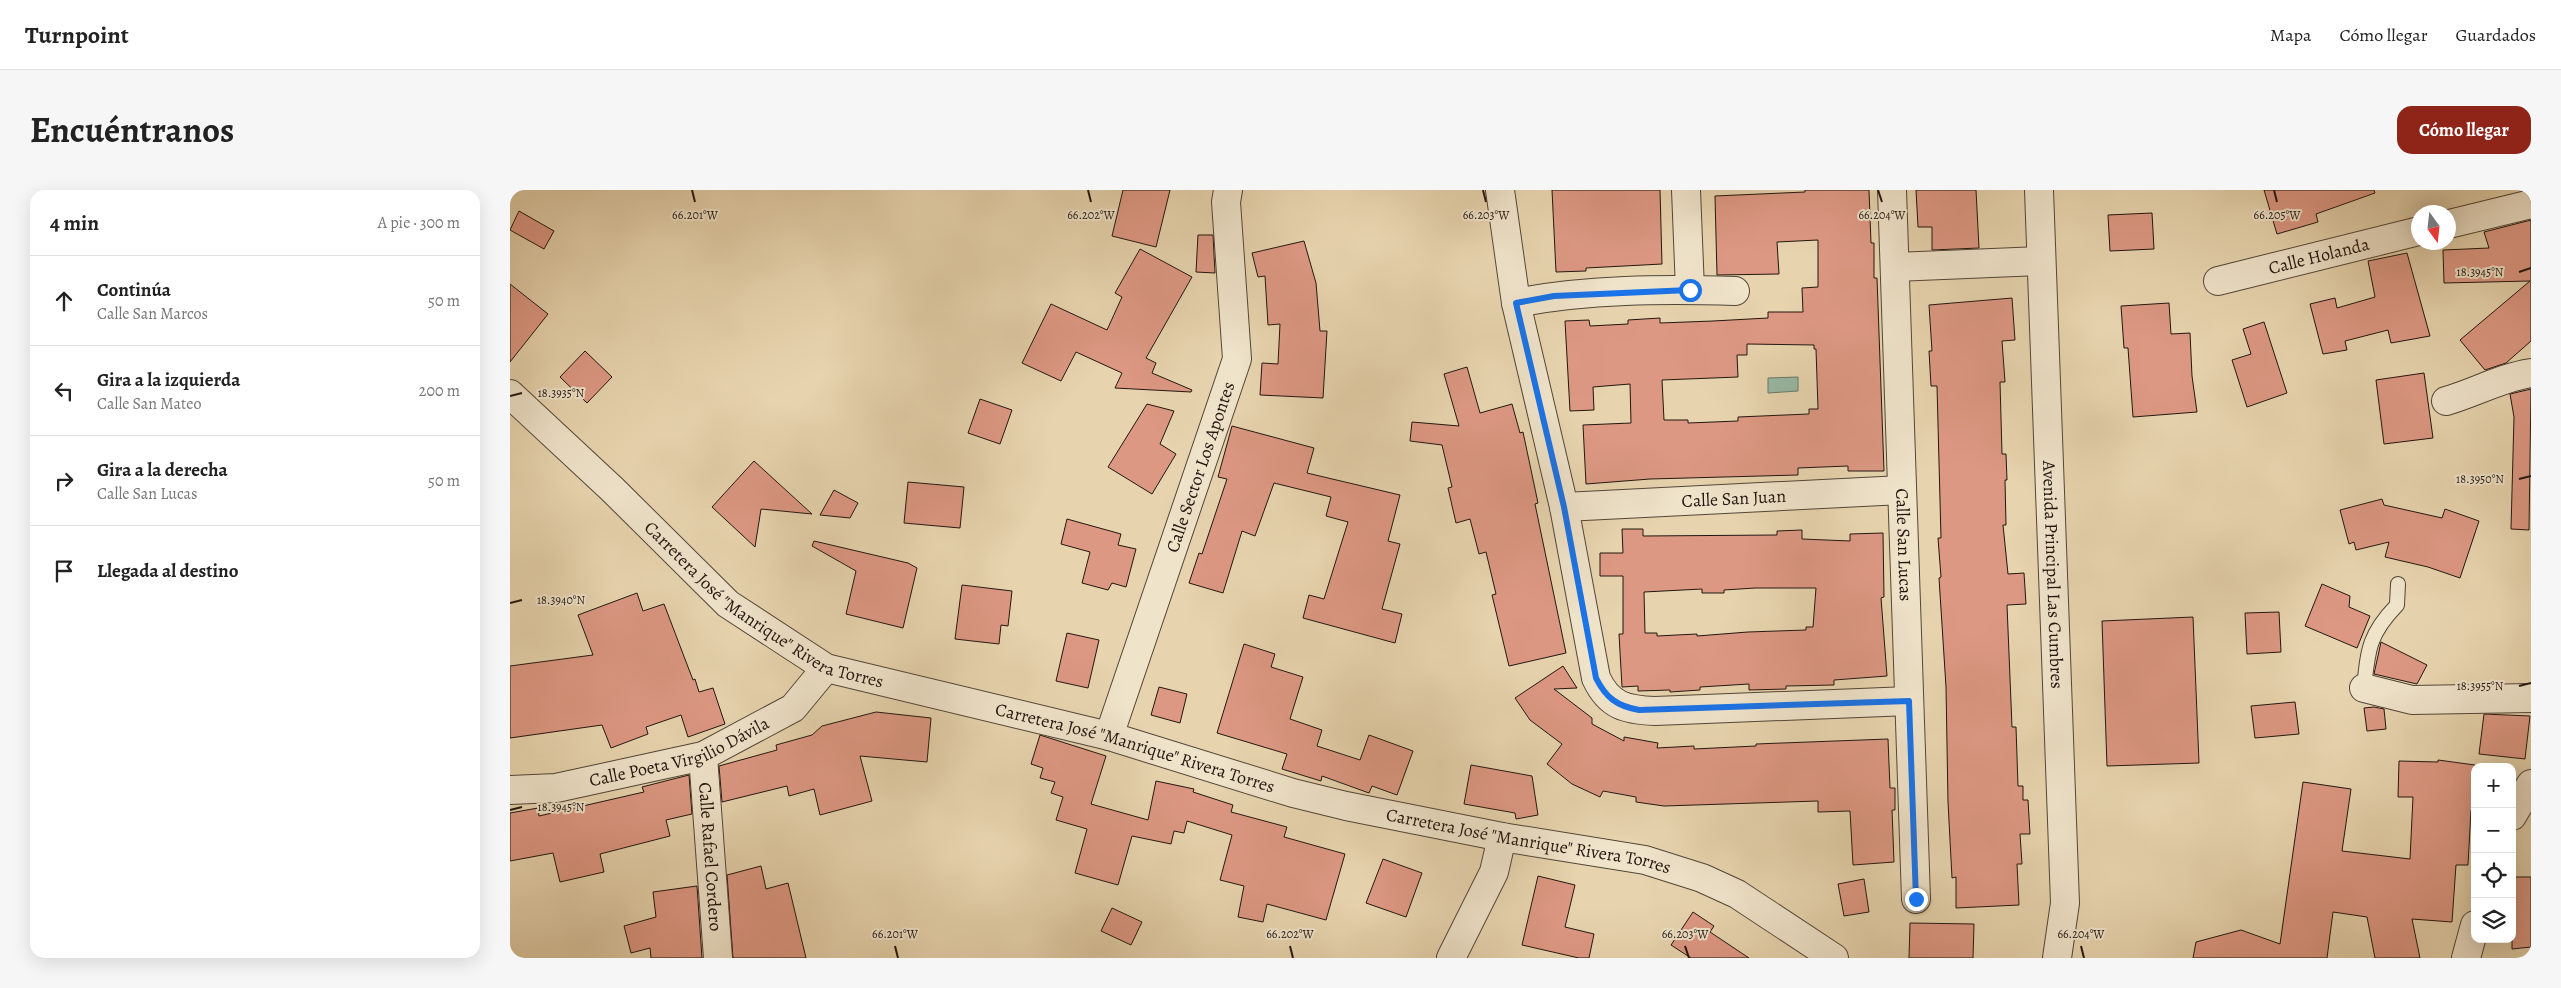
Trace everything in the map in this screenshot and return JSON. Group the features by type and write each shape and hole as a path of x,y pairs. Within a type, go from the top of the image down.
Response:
{"street":[{"name":"Calle Sector Los Apontes","path":"1109,736 1237,359 1226,202 1228,190"},
{"path":"1500,190 1516,303 1564,507 1596,678 1608,698 1619,705 1639,710 1655,711 1909,701"},
{"path":"1686,190 1690,290"},
{"name":"Calle San Lucas","path":"1892,190 1916,899"},
{"name":"Avenida Principal Las Cumbres","path":"2039,190 2054,560 2065,903 2057,958"},
{"path":"2456,222 2531,204"},
{"name":"Calle Holanda","path":"2218,281 2411,233"},
{"path":"1895,267 2041,261"},
{"path":"1516,303 1554,296 1690,290 1735,291"},
{"path":"2446,401 2472,394 2518,375 2531,373"},
{"name":"Carretera José \"Manrique\" Rivera Torres","path":"510,394 612,489 728,604 826,668 1109,736 1310,797 1502,838 1645,860 1702,878 1737,894 1834,958"},
{"name":"Calle San Juan","path":"1564,507 1902,490"},
{"name":"Calle Poeta Virgilio Dávila","path":"510,790 556,788 703,756 794,708 826,668"},
{"path":"2364,688 2412,700 2531,698"},
{"name":"Calle Rafael Cordero","path":"703,756 718,958"},
{"path":"2516,809 2531,784"},
{"path":"1451,958 1494,872 1502,838"},
{"path":"2466,958 2471,940"}],"lane":[{"path":"2364,688 2368,648 2384,618 2397,604 2398,584"}],"shaded area":[{"path":"1798,377 1798,391 1768,393 1768,378"}],"building":[{"path":"1123,190 1170,190 1156,247 1112,236"},
{"path":"1552,190 1660,190 1662,264 1586,268 1586,271 1556,272"},
{"path":"1805,190 1869,190 1871,243 1874,243 1874,278 1877,278 1884,471 1848,471 1848,466 1798,468 1798,475 1650,479 1586,484 1583,425 1631,423 1630,384 1593,387 1594,410 1570,411 1565,321 1589,320 1590,326 1628,324 1628,320 1660,318 1660,323 1768,318 1768,312 1803,312 1802,288 1818,287 1818,240 1777,242 1779,274 1717,275 1715,196 1805,192","holes":["1747,344 1814,345 1814,349 1816,349 1818,409 1809,409 1809,414 1738,417 1738,421 1688,423 1688,420 1664,420 1662,380 1738,377 1737,355 1747,355"]},
{"path":"1916,190 1976,190 1979,248 1932,250 1932,227 1918,227"},
{"path":"2264,190 2374,190 2375,193 2316,214 2318,222 2277,234"},
{"path":"519,211 554,231 544,249 510,230"},
{"path":"2152,213 2154,249 2110,251 2108,215"},
{"path":"2531,220 2531,341 2506,363 2485,370 2460,340 2530,281 2444,283 2443,250 2489,248 2484,232"},
{"path":"1198,235 1213,235 1215,273 1196,272"},
{"path":"1304,241 1316,283 1320,331 1327,331 1323,398 1260,395 1262,363 1278,364 1280,324 1268,325 1265,276 1258,277 1252,253"},
{"path":"1140,249 1192,277 1146,358 1156,363 1152,373 1192,390 1191,392 1115,388 1122,373 1076,352 1061,381 1022,363 1051,304 1107,330 1122,297 1115,293"},
{"path":"2407,253 2430,336 2391,343 2388,330 2345,341 2347,350 2323,354 2310,304 2335,298 2337,308 2375,297 2368,261"},
{"path":"510,284 548,314 510,362"},
{"path":"2012,298 2015,340 2002,341 2005,382 2000,382 2002,454 2006,454 2007,480 2005,480 2006,525 2003,525 2008,574 2024,573 2026,604 2007,605 2012,727 2016,727 2018,786 2023,786 2023,800 2028,800 2030,834 2020,834 2022,864 2017,864 2019,905 1956,908 1956,877 1952,878 1948,802 1946,687 1939,578 1941,577 1938,538 1941,538 1937,386 1931,386 1929,351 1932,351 1929,305"},
{"path":"2169,303 2171,334 2190,333 2192,376 2197,412 2133,417 2128,348 2124,348 2121,306"},
{"path":"2264,322 2287,393 2247,407 2232,360 2251,354 2243,329"},
{"path":"585,351 612,377 587,403 560,377"},
{"path":"1467,367 1480,413 1512,404 1520,433 1523,432 1538,503 1535,504 1566,653 1509,666 1492,595 1496,594 1486,552 1479,554 1470,519 1456,523 1448,488 1452,487 1442,445 1410,441 1412,422 1459,426 1444,374"},
{"path":"2424,373 2433,438 2384,444 2376,380"},
{"path":"2531,389 2529,530 2511,529 2514,417 2510,394"},
{"path":"980,399 1012,410 1000,444 968,433"},
{"path":"1147,404 1174,411 1160,444 1176,454 1152,494 1108,467"},
{"path":"1232,426 1314,448 1307,473 1400,495 1388,541 1400,544 1382,609 1402,614 1395,643 1303,618 1309,595 1324,599 1348,522 1326,516 1331,497 1274,483 1255,536 1242,531 1223,593 1189,583 1199,553 1202,554 1227,479 1218,477"},
{"path":"754,461 812,514 761,509 755,547 712,507"},
{"path":"908,482 964,487 960,528 904,523"},
{"path":"834,490 858,503 850,518 820,515"},
{"path":"2382,499 2384,505 2442,518 2445,509 2479,521 2460,578 2428,567 2385,557 2389,542 2356,550 2354,542 2349,544 2340,510"},
{"path":"1067,519 1121,534 1118,545 1136,549 1126,587 1112,583 1108,590 1082,583 1090,552 1061,544"},
{"path":"1622,529 1643,529 1643,536 1777,535 1777,531 1802,530 1802,539 1850,541 1850,534 1883,533 1884,597 1881,598 1887,676 1834,680 1834,685 1786,686 1786,689 1749,690 1749,684 1700,687 1700,690 1670,692 1670,690 1638,691 1638,686 1622,687 1619,634 1623,634 1623,576 1600,576 1600,553 1623,553","holes":["1755,588 1816,588 1813,627 1806,627 1806,630 1697,636 1697,634 1657,636 1657,633 1645,633 1644,592 1702,589 1702,593 1724,593 1724,590"]},
{"path":"814,541 908,563 917,568 903,628 846,614 856,571 812,546"},
{"path":"2322,584 2350,596 2349,607 2370,616 2357,648 2305,626"},
{"path":"962,585 1012,591 1008,626 1001,625 999,644 955,639"},
{"path":"637,593 643,611 664,604 699,692 713,688 725,724 688,737 681,715 646,727 648,734 611,748 602,725 510,738 510,666 593,655 578,615"},
{"path":"2279,612 2281,652 2247,654 2245,613"},
{"path":"2193,617 2199,763 2107,766 2102,621"},
{"path":"1067,633 1099,640 1088,688 1056,681"},
{"path":"2381,642 2427,665 2417,684 2374,674"},
{"path":"1244,644 1275,654 1271,667 1303,677 1290,719 1322,730 1317,746 1360,760 1369,735 1413,751 1397,795 1372,786 1369,793 1322,776 1321,781 1282,769 1287,754 1217,733"},
{"path":"1563,666 1577,688 1554,689 1592,718 1592,724 1624,741 1624,737 1658,743 1657,748 1694,746 1694,749 1756,746 1756,744 1888,739 1890,788 1895,788 1895,810 1892,810 1894,862 1853,865 1850,811 1818,812 1818,801 1664,806 1636,802 1636,797 1603,791 1600,797 1572,784 1547,764 1562,744 1530,720 1515,698"},
{"path":"1159,687 1187,694 1180,723 1151,715"},
{"path":"2295,702 2299,734 2255,738 2251,706"},
{"path":"2364,708 2384,709 2386,729 2367,731"},
{"path":"876,712 931,718 927,762 860,756 872,801 820,815 814,789 789,796 787,786 722,802 719,766 777,750 776,745 812,735 822,726"},
{"path":"2484,714 2530,716 2525,759 2479,754"},
{"path":"1040,735 1106,756 1091,804 1148,820 1156,781 1194,789 1193,792 1233,805 1231,812 1287,827 1284,837 1345,854 1326,920 1267,904 1263,922 1238,917 1244,886 1220,880 1232,835 1187,821 1184,833 1174,831 1171,844 1132,836 1118,885 1075,873 1087,829 1056,820 1063,797 1051,793 1055,782 1040,778 1043,768 1031,764"},
{"path":"2438,760 2471,764 2468,865 2456,865 2452,922 2412,919 2420,958 2375,958 2367,917 2333,912 2327,958 2193,958 2196,942 2241,930 2280,944 2303,782 2351,789 2342,851 2410,859 2413,797 2398,797 2399,761 2438,762"},
{"path":"1471,765 1532,776 1538,815 1516,819 1515,813 1464,804"},
{"path":"689,775 692,814 666,820 670,836 600,854 604,872 560,882 553,853 510,861 510,813 538,808 539,816 644,792 642,787"},
{"path":"1383,859 1422,873 1406,917 1366,903"},
{"path":"761,866 766,889 788,883 806,958 733,958 727,875"},
{"path":"1538,876 1575,885 1565,927 1594,934 1589,958 1579,958 1522,945"},
{"path":"2516,877 2531,877 2531,947 2512,949 2512,943 2516,943"},
{"path":"1864,879 1869,912 1844,916 1838,884"},
{"path":"697,886 702,958 651,958 650,948 631,953 624,926 656,917 653,892"},
{"path":"1112,908 1142,922 1131,945 1101,931"},
{"path":"1693,912 1714,926 1710,932 1749,958 1691,958 1671,945"},
{"path":"1910,923 1974,924 1973,958 1909,958"}],"route":[{"path":"1690,290 1554,296 1516,303 1564,507 1596,678 1600,688 1608,698 1619,705 1639,710 1655,711 1909,701 1916,899"}]}
